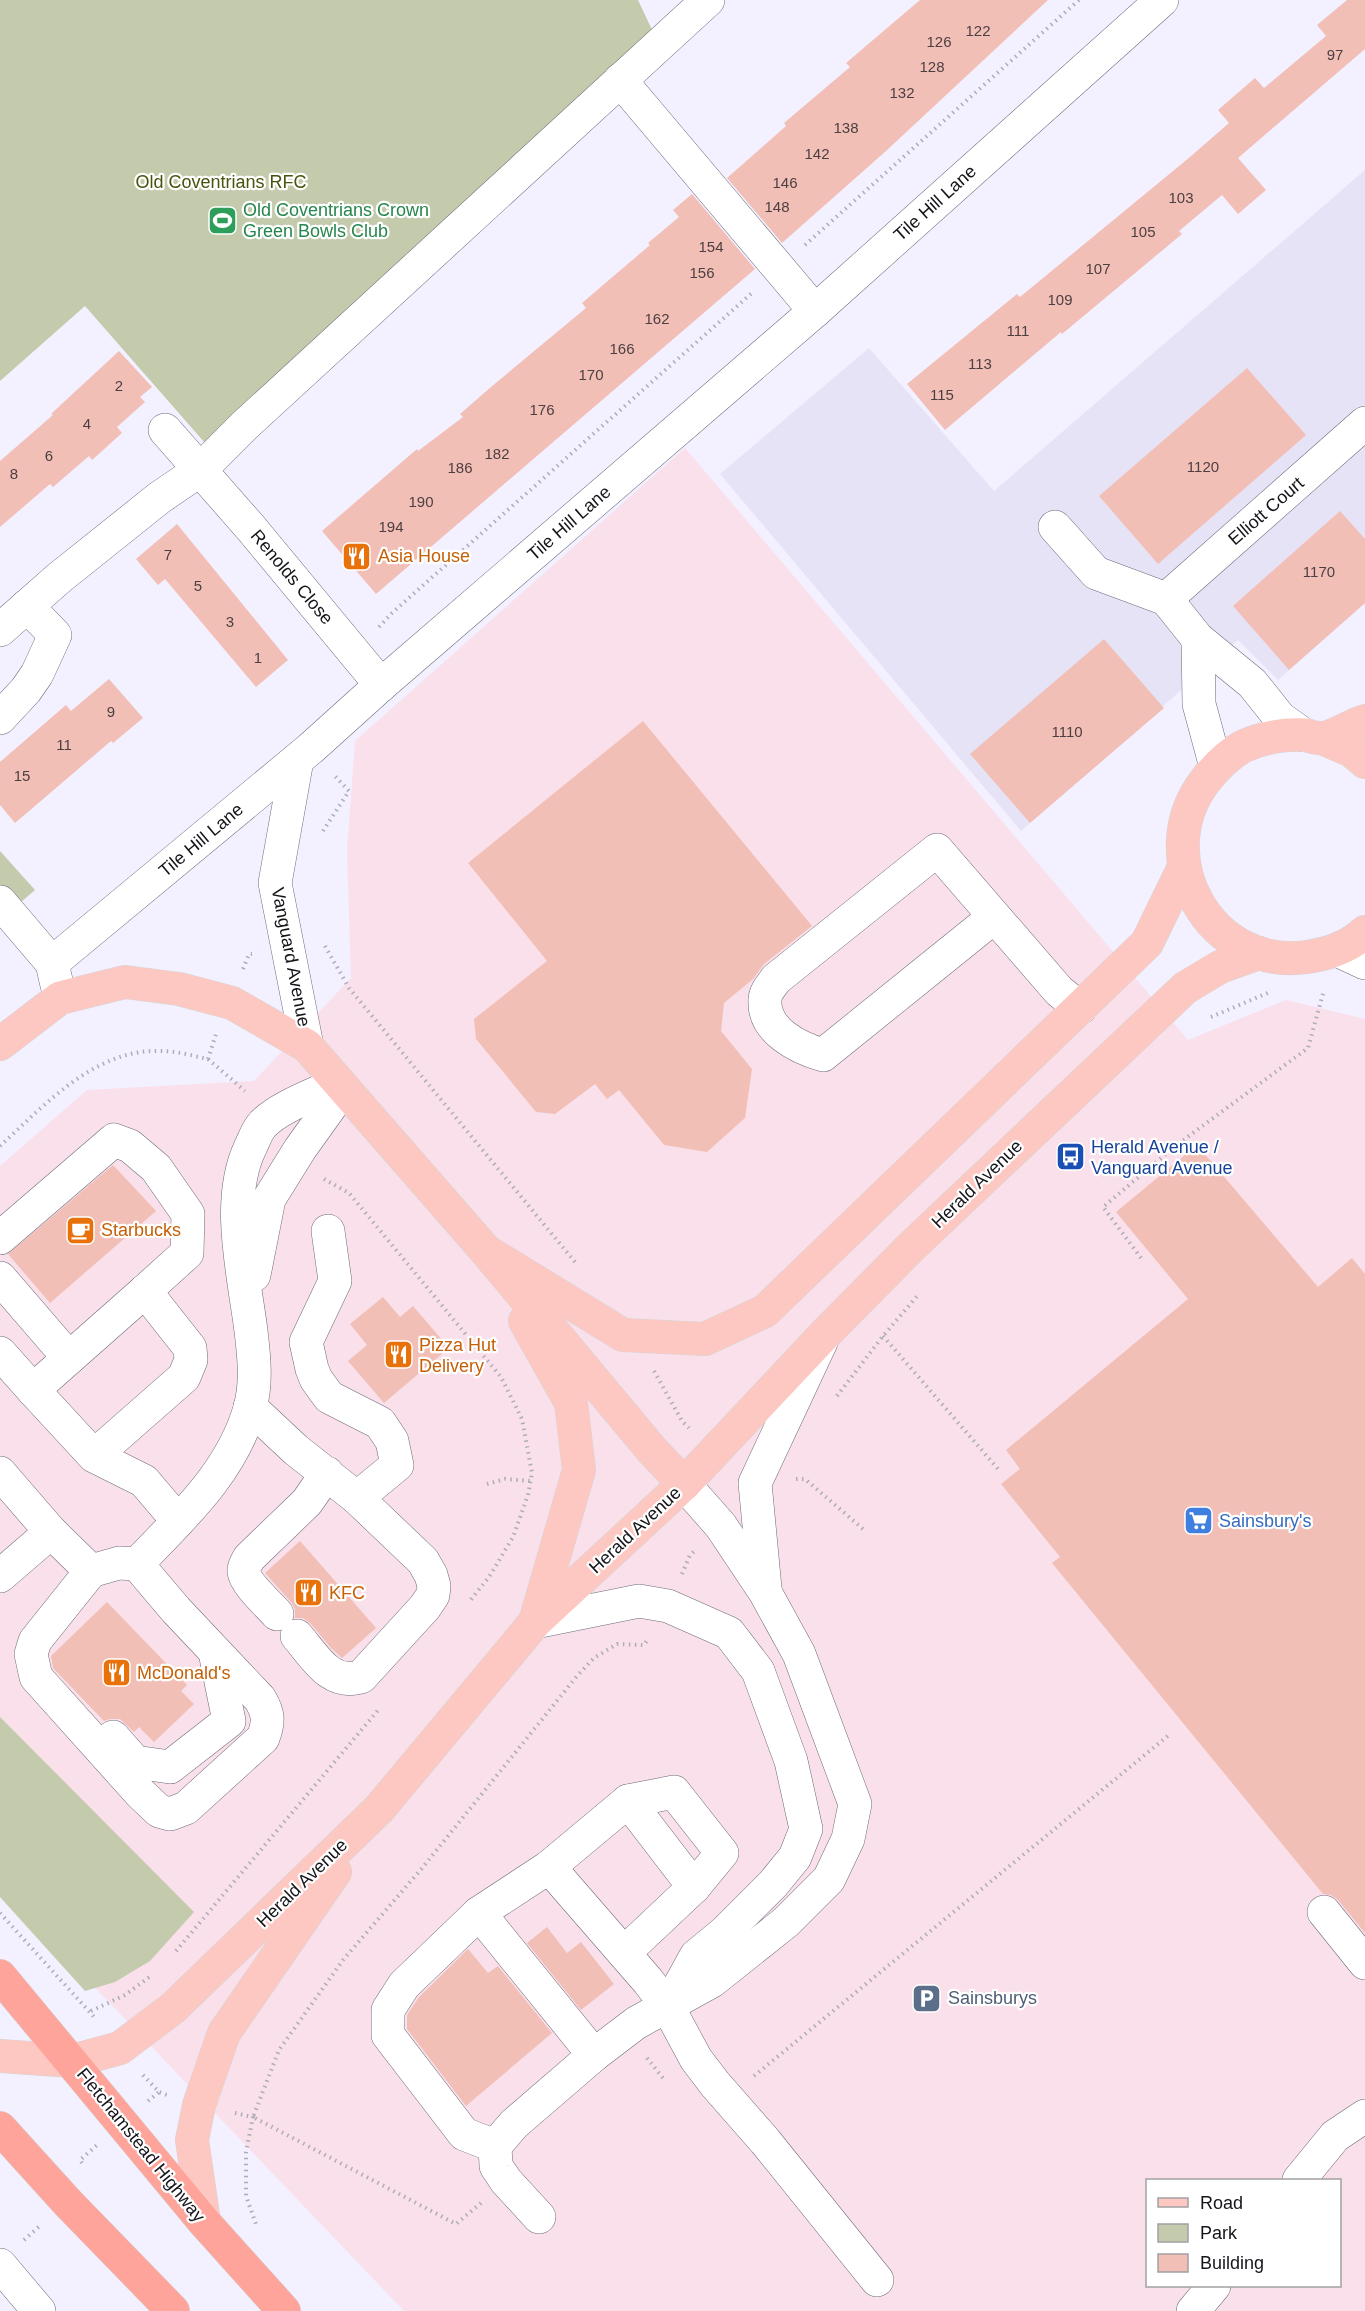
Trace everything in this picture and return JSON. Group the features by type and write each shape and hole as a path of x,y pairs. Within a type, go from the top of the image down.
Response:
{"highway":[{"name":"Fletchamstead Highway","path":"0,1976 204,2222 284,2311"},
{"path":"0,2128 68,2203 173,2311"}],"main road":[{"name":"Herald Avenue","path":"1365,720 1313,737 1272,737 1242,747 1216,767 1194,796 1183,830 1184,867 1190,890 1212,923 1237,943 1258,953 1278,957 1351,956 1365,932"},
{"path":"1313,737 1352,751 1365,762"},
{"name":"Herald Avenue","path":"486,1251 623,1335 705,1339 765,1311 1148,943 1184,867"},
{"name":"Herald Avenue","path":"0,2056 72,2061 120,2048 173,2008 379,1809 535,1622 684,1484 824,1335 911,1247 1185,988 1220,967 1258,953"},
{"name":"Vanguard Avenue","path":"60,998 125,982 179,989 232,1004 307,1046 486,1251"},
{"path":"0,1044 60,998"},
{"path":"0,1063 60,998"},
{"path":"486,1251 651,1449 684,1484"},
{"path":"486,1251 571,1403 579,1470 535,1622"},
{"path":"204,2222 192,2140 199,2105 224,2032 379,1809"}],"street":[{"path":"0,630 59,578 159,498 200,470 244,426 708,0"},
{"name":"Tile Hill Lane","path":"52,963 297,760 815,311 1162,0"},
{"path":"620,80 815,311"},
{"name":"Elliott Court","path":"1166,599 1365,423"},
{"name":"Renolds Close","path":"165,430 251,528 381,685"},
{"path":"1055,527 1096,573 1166,599 1198,639 1252,683 1280,718 1313,737"},
{"path":"0,718 26,690 37,674 56,635 27,606"},
{"path":"1198,639 1199,704 1216,767"},
{"name":"Vanguard Avenue","path":"297,760 275,883 307,1046"},
{"path":"994,917 823,1055 798,1047 780,1034 769,1019 765,1000 776,979 937,850 1059,991 1080,1008"},
{"path":"0,902 52,963 60,998"},
{"path":"248,1306 269,1199 341,1086"},
{"path":"137,1564 210,1487 234,1448 250,1407 255,1364 241,1258 238,1210 239,1180 247,1154 261,1126 272,1116 341,1086"},
{"path":"0,1238 114,1140 130,1146 156,1168 188,1214 187,1253 33,1390"},
{"path":"328,1231 335,1281 306,1342 312,1369 315,1379 329,1397 380,1423 392,1441 397,1465 357,1498"},
{"path":"0,1278 69,1358"},
{"path":"94,1456 184,1377 191,1360 190,1348 145,1291"},
{"path":"765,1592 755,1483 824,1335"},
{"path":"0,1353 94,1456 144,1481 178,1521"},
{"path":"250,1407 296,1450 327,1473 357,1498 423,1561 431,1575 433,1595 377,1662 361,1677 349,1680 336,1677 325,1669 246,1579 244,1571 249,1558 307,1502 327,1473"},
{"path":"0,1473 51,1532 91,1570"},
{"path":"539,2217 506,2181 496,2166 495,2146 514,2124 594,2055 636,2023 712,1981 786,1922 829,1879 848,1839 855,1803 799,1654 765,1592 721,1526 684,1484"},
{"path":"0,1576 51,1532"},
{"path":"119,1563 137,1564 215,1652 260,1698 267,1711 268,1724 262,1738 186,1808 170,1814 159,1810 141,1794 36,1677 31,1654 34,1641 91,1570 119,1563"},
{"path":"535,1622 639,1601 668,1606 729,1634 758,1671 791,1761 806,1829 795,1857 773,1884 725,1932 696,1956 668,2007"},
{"path":"36,1677 77,1698 135,1762 170,1767 229,1720 215,1652"},
{"path":"495,2146 464,2134 388,2036 388,2010 404,1985 479,1913 549,1867 628,1801 674,1792 722,1853 694,1887 624,1953"},
{"path":"628,1801 694,1887"},
{"path":"549,1867 668,2007 696,2059 877,2280"},
{"path":"1323,1912 1365,1963"},
{"path":"479,1913 594,2055"},
{"path":"1301,2179 1335,2136 1365,2116"},
{"path":"0,2265 39,2311"},
{"path":"1193,2311 1213,2287"}],"path":[{"path":"356,654 392,613 1079,0"},
{"path":"323,941 349,988 577,1264"},
{"path":"1141,1258 1103,1207 1178,1144 1308,1048 1325,987 1314,987"},
{"path":"1206,1019 1280,988"},
{"path":"300,1149 324,1179 349,1193 501,1377 522,1419 532,1473 528,1495 513,1538 489,1577 466,1604"},
{"path":"920,1292 883,1336 999,1470"},
{"path":"649,1337 655,1375 682,1420 712,1453"},
{"path":"755,1483 782,1478 805,1479 863,1529"},
{"path":"487,1484 505,1479 531,1481"},
{"path":"257,2226 246,2196 246,2152 253,2117 279,2050 343,1960 423,1867 577,1676 594,1658 617,1644 644,1645 668,1606 690,1555 721,1526"},
{"path":"171,1956 383,1704"},
{"path":"727,2098 1169,1735"},
{"path":"0,1912 90,2012 125,1995 158,1970"},
{"path":"646,2058 668,2084"},
{"path":"159,2092 199,2105 253,2117 456,2224 506,2181"}],"shaded area":[{"path":"1365,170 1365,603 1278,680 1238,640 1021,831 720,474 869,348 994,491"},
{"path":"685,448 1188,1040 1286,1000 1365,1019 1365,2311 404,2311 0,1888 0,1166 87,1090 254,1081 351,978 347,850 355,741"}],"green space":[{"name":"Old Coventrians RFC","path":"0,0 638,0 655,36 205,443 85,306 0,381"},
{"path":"0,851 35,890 0,920"},
{"path":"0,1717 194,1912 150,1961 115,1982 85,1991 0,1897"}],"building":[{"path":"920,0 1048,0 886,151 782,243 727,178 786,126 784,123 850,67 846,63"},
{"path":"1347,0 1365,0 1365,49 1238,158 1266,190 1238,214 1222,195 1179,231 1182,234 945,430 907,384 1017,294 1020,297 1229,123 1218,110 1255,78 1264,88 1326,36 1317,25"},
{"path":"692,194 755,269 376,594 322,531 417,449 418,451 463,417 460,414 586,308 582,303 679,217 673,210"},
{"path":"119,351 152,387 140,397 145,402 117,427 122,433 92,460 89,456 53,487 50,484 0,527 0,461 53,415 51,414"},
{"path":"1247,368 1306,435 1158,564 1099,496"},
{"path":"1340,511 1365,539 1365,603 1289,670 1233,606"},
{"path":"177,524 288,660 256,687 165,579 158,585 136,559"},
{"path":"1104,639 1164,708 1030,823 970,754"},
{"path":"109,679 143,718 113,743 111,741 15,823 0,805 0,762 66,705 71,711"},
{"path":"643,721 812,926 764,964 753,979 724,1003 721,1031 752,1069 745,1118 707,1152 664,1145 619,1090 607,1099 595,1084 555,1114 536,1112 476,1039 474,1019 547,961 468,863"},
{"name":"Sainsbury's","path":"1197,1145 1318,1287 1352,1258 1365,1274 1365,1933 1338,1900 1331,1895 1323,1894 1052,1563 1060,1557 1001,1484 1020,1469 1006,1450 1188,1299 1116,1212"},
{"name":"Starbucks","path":"113,1165 156,1211 50,1303 8,1254"},
{"name":"Pizza Hut Delivery","path":"383,1297 400,1317 413,1306 449,1348 384,1403 348,1361 367,1345 350,1324"},
{"name":"KFC","path":"300,1541 376,1628 342,1658 311,1624 303,1618 295,1618 295,1609 291,1602 265,1573"},
{"name":"McDonald's","path":"107,1602 187,1685 181,1691 194,1704 154,1742 139,1727 134,1732 120,1719 104,1721 53,1668 51,1656"},
{"path":"547,1927 567,1953 581,1942 614,1984 581,2010 527,1943"},
{"path":"468,1949 488,1973 498,1966 552,2033 466,2106 407,2029 407,2015 419,1997"}],"place":[{"name":"Old Coventrians Crown Green Bowls Club","path":"222,220"},
{"name":"Asia House","path":"357,556"},
{"name":"Herald Avenue / Vanguard Avenue","path":"1070,1157"},
{"name":"Starbucks","path":"80,1230"},
{"name":"Pizza Hut Delivery","path":"398,1355"},
{"name":"Sainsbury's","path":"1198,1521"},
{"name":"KFC","path":"308,1593"},
{"name":"McDonald's","path":"116,1673"},
{"name":"Sainsburys","path":"927,1998"}]}
